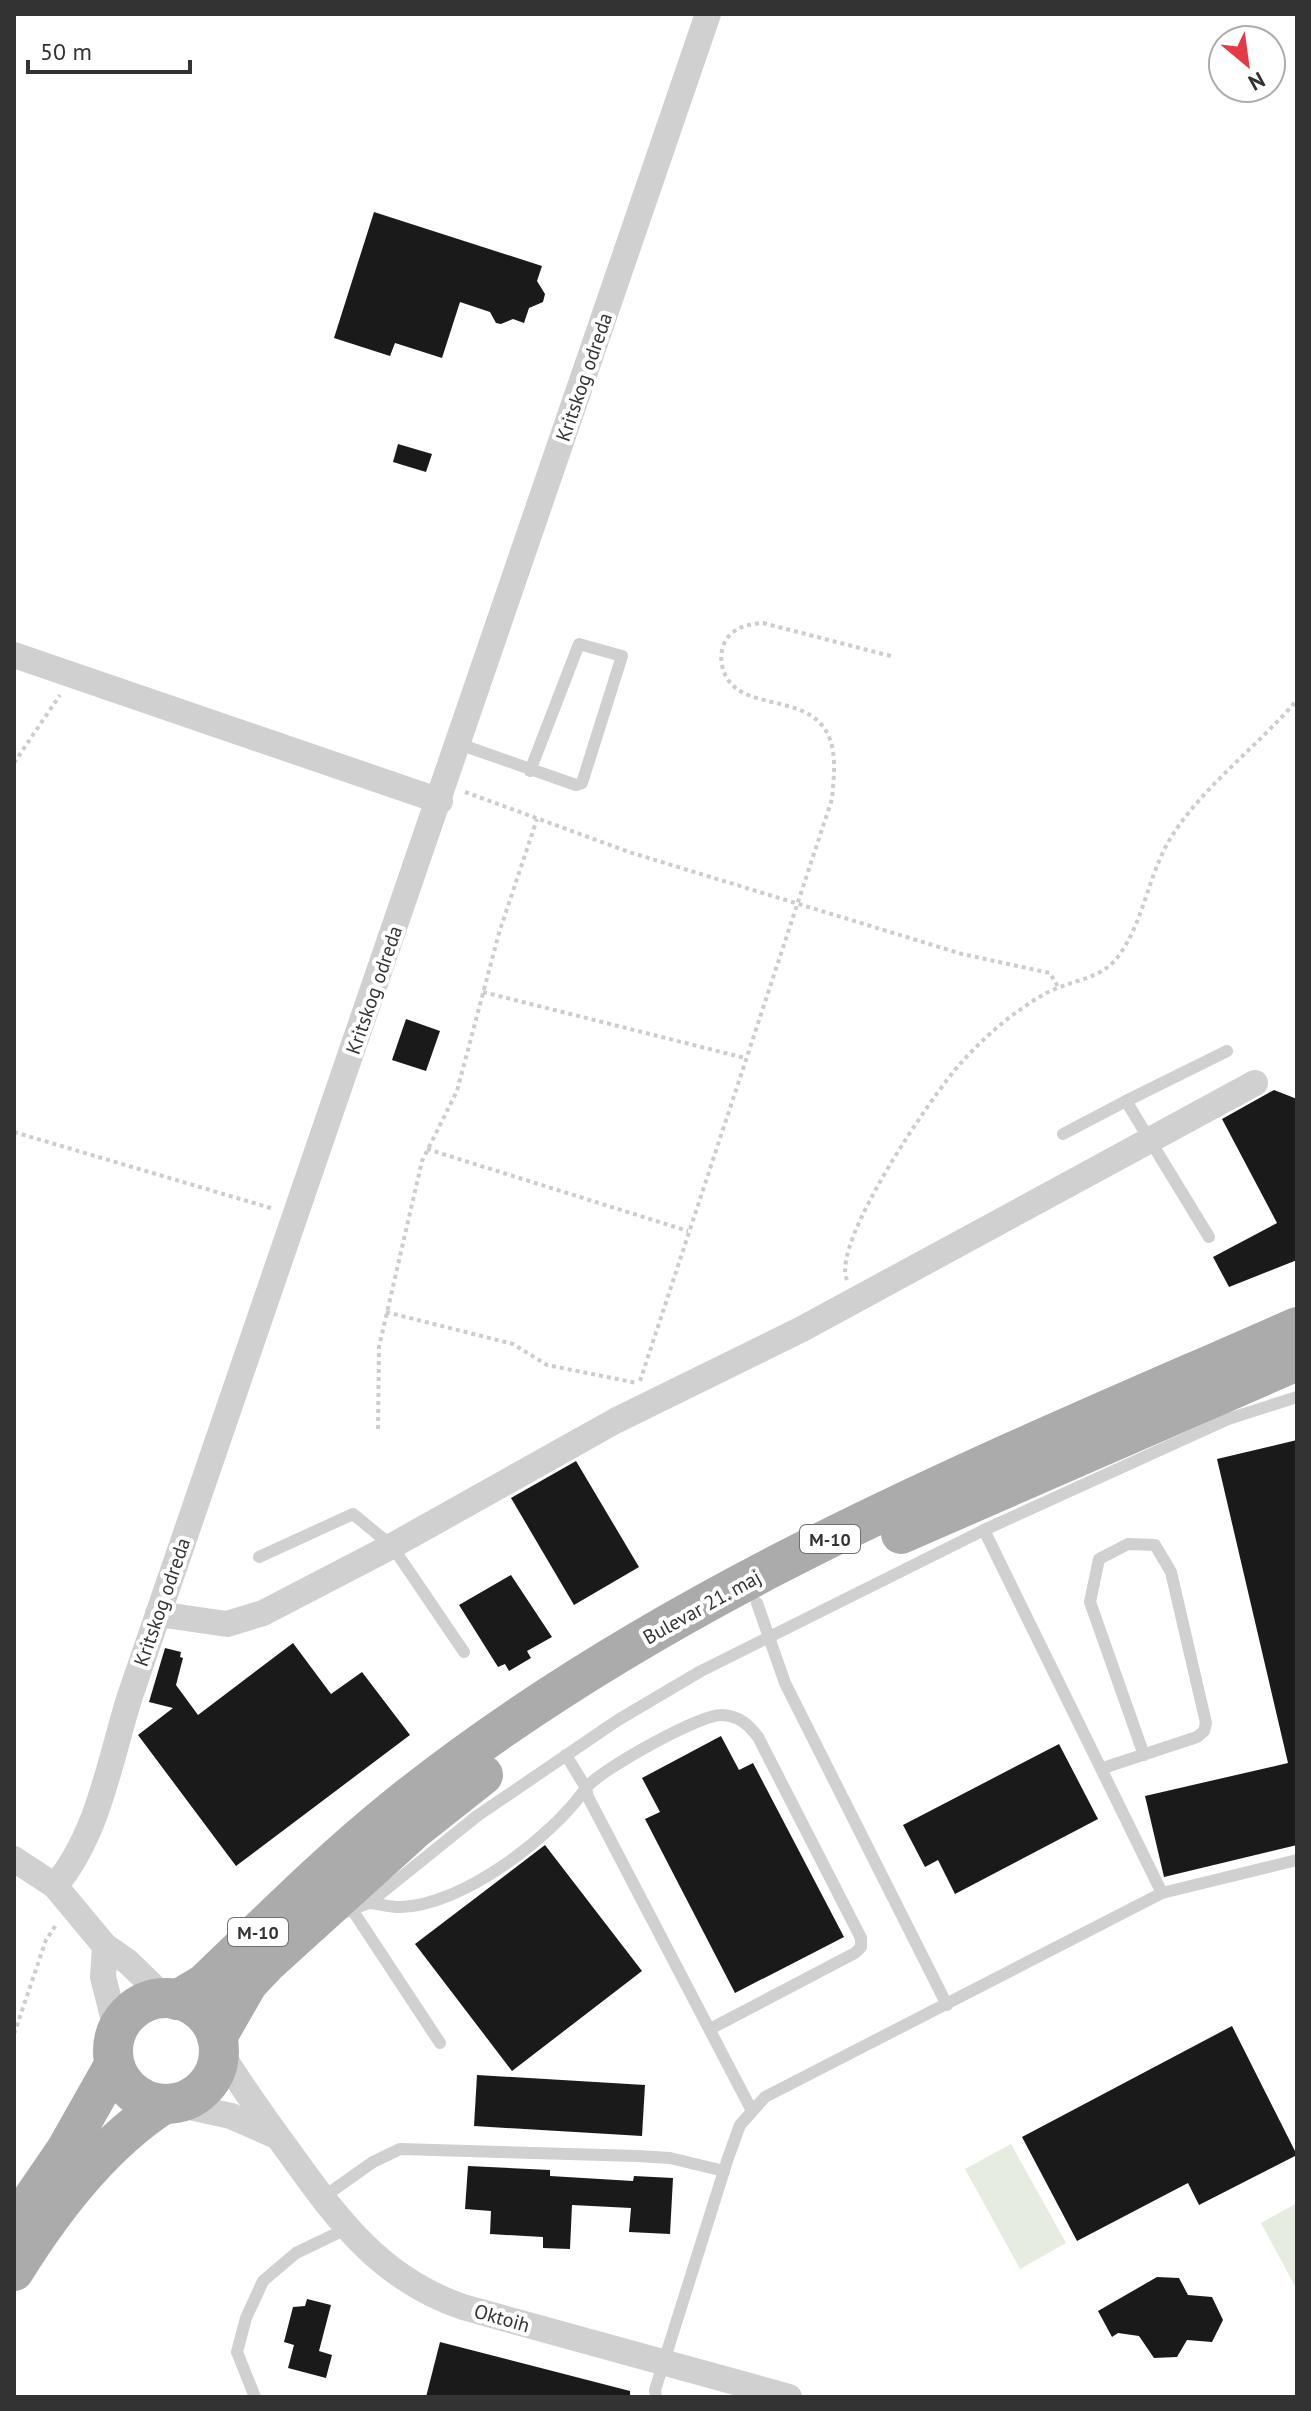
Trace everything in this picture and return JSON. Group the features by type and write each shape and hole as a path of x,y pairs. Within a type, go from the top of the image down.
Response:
{"main road":[{"name":"Bulevar 21. maj","path":"171,1999 204,1984 394,1808 510,1725 661,1629 864,1522 1297,1327"},
{"name":"Bulevar 21. maj","path":"218,2043 248,1983 336,1913 416,1828 536,1737 628,1677 763,1620 857,1554 1253,1395 1297,1361"},
{"path":"171,1999 202,2012 218,2043"},
{"name":"M-10","path":"14,2226 66,2150 115,2049 125,2017 138,2007 171,1999"},
{"name":"M-10","path":"14,2271 104,2152 127,2128 203,2090 212,2077 218,2043"},
{"path":"115,2049 133,2093 170,2104"}],"street":[{"name":"Kritskog odreda","path":"63,1895 85,1840 158,1614 459,744 701,19"},
{"path":"14,655 72,678 442,792"},
{"path":"158,1614 227,1624 263,1613 392,1546 642,1395 857,1299 1255,1083"},
{"path":"14,1859 63,1895 105,1946 171,1999"},
{"path":"105,1946 103,1977 115,2049"},
{"name":"Oktoih","path":"218,2043 277,2137 322,2198 346,2229 393,2273 446,2301 666,2366 789,2397"},
{"name":"Oktoih","path":"170,2104 231,2116 277,2137"}],"lane":[{"path":"459,744 530,771 576,785 582,783 622,656 579,644 530,771"},
{"path":"1063,1134 1227,1051"},
{"path":"1126,1101 1209,1237"},
{"path":"440,2043 336,1913 369,1903 477,1816 566,1755 701,1671 763,1620 984,1530 1253,1395 1297,1397"},
{"path":"259,1557 353,1514 392,1546 464,1652"},
{"path":"984,1530 1162,1893"},
{"path":"1103,1768 1144,1755 1197,1737 1204,1731 1206,1723 1171,1572 1155,1545 1128,1544 1099,1559 1090,1602 1144,1755"},
{"path":"763,1620 785,1683 947,2005"},
{"path":"369,1903 400,1907 423,1904 474,1883 557,1822 586,1788 648,1747 705,1717 720,1715 744,1721 758,1737 861,1938 861,1947 855,1953 710,2029"},
{"path":"566,1755 586,1788 751,2109"},
{"path":"656,2397 740,2125 751,2109 765,2097 1162,1893 1297,1860"},
{"path":"322,2198 373,2162 400,2149 670,2158 724,2171"},
{"path":"255,2397 237,2352 263,2281 296,2253 346,2229"}],"path":[{"path":"386,1312 513,1344 547,1365 642,1395 688,1231 832,799 831,743 820,723 801,709 735,689 725,677 720,660 723,647 730,635 745,625 763,623 891,656"},
{"path":"14,763 72,678"},
{"path":"857,1299 845,1275 853,1234 926,1109 985,1038 1031,1002 1058,987 1090,979 1108,967 1122,951 1169,840 1193,807 1297,700"},
{"path":"442,792 537,819 629,852 962,954 1050,973 1058,987"},
{"path":"378,1429 379,1347 426,1149 457,1091 482,992 537,819"},
{"path":"482,992 745,1058"},
{"path":"14,1132 296,1215"},
{"path":"426,1149 688,1231"},
{"path":"14,2034 63,1895"}],"shaded area":[{"path":"1011,2144 1066,2243 1020,2269 965,2169"},
{"path":"1297,2203 1297,2290 1261,2223"}],"building":[{"path":"374,212 542,266 537,281 545,294 543,302 529,308 524,323 513,319 501,324 496,323 490,312 460,302 442,358 395,343 390,356 334,338"},
{"path":"398,444 432,454 426,472 393,462"},
{"path":"406,1019 440,1031 426,1071 392,1060"},
{"path":"1274,1090 1297,1099 1297,1260 1229,1287 1213,1257 1277,1223 1222,1119"},
{"path":"1297,1440 1297,1845 1164,1877 1145,1796 1288,1763 1217,1459"},
{"path":"576,1461 639,1567 574,1605 511,1498"},
{"path":"511,1575 552,1637 527,1651 531,1658 509,1671 505,1664 498,1667 459,1605"},
{"path":"293,1643 331,1694 362,1672 410,1735 236,1866 138,1735 173,1708 149,1702 165,1648 181,1652 180,1657 183,1658 176,1685 198,1715"},
{"path":"721,1736 739,1770 753,1763 844,1937 735,1993 645,1819 660,1812 642,1778"},
{"path":"1059,1744 1098,1819 955,1894 938,1860 925,1867 903,1825"},
{"path":"545,1845 642,1971 512,2071 415,1944"},
{"path":"1232,2026 1297,2155 1199,2205 1188,2183 1077,2241 1022,2137"},
{"path":"477,2075 645,2085 642,2136 474,2126"},
{"path":"468,2166 550,2170 550,2176 633,2181 634,2176 673,2178 670,2234 629,2232 631,2208 572,2205 570,2249 543,2248 543,2237 490,2234 491,2211 465,2209"},
{"path":"1157,2277 1179,2278 1188,2295 1212,2297 1223,2320 1212,2342 1187,2340 1177,2357 1154,2358 1139,2336 1118,2333 1112,2337 1098,2311"},
{"path":"307,2299 331,2305 319,2351 332,2355 326,2378 288,2368 294,2345 284,2342 293,2307 305,2306"},
{"path":"440,2342 630,2391 630,2397 426,2397"}]}
